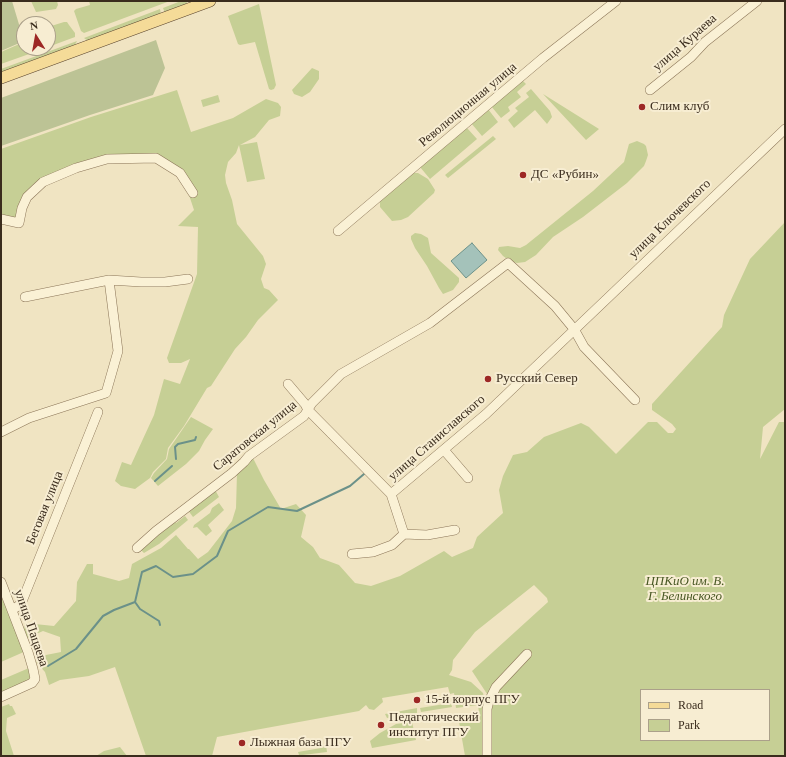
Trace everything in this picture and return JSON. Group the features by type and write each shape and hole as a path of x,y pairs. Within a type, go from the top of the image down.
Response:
{"main road":[{"path":"1,78 207,1"}],"street":[{"name":"Революционная улица","path":"338,231 543,58 616,1"},
{"name":"улица Кураева","path":"650,90 691,57 705,42 756,1"},
{"name":"улица Ключевского","path":"574,329 785,129"},
{"path":"1,219 19,222 22,208 27,197 43,182 76,168 108,159 156,158 180,173 192,193"},
{"name":"Саратовская улица","path":"137,548 156,531 232,473 249,456 304,416 312,403 341,374 430,323 508,263 554,306 574,329"},
{"path":"25,297 109,280 166,282 188,279"},
{"path":"1,432 29,418 106,393 118,351 109,280"},
{"path":"574,329 584,347 635,400"},
{"name":"улица Станиславского","path":"288,384 305,404 308,410 391,494 486,414 574,329"},
{"name":"Беговая улица","path":"12,610 21,604 98,412"},
{"path":"444,450 468,478"},
{"path":"391,494 404,534"},
{"path":"352,554 373,552 392,545 404,534 427,535 455,530"},
{"name":"улица Пацаева","path":"1,582 34,669 35,679 32,683 1,697"},
{"path":"487,756 487,709 489,701 496,687 527,654"}],"green space":[{"path":"1,1 12,1 16,16 16,44 1,51"},
{"path":"31,1 57,1 58,5 56,9 36,12"},
{"path":"89,1 170,1 84,33 81,31 74,11 90,5"},
{"path":"181,1 188,1 185,5 165,13 163,8"},
{"path":"259,4 276,85 274,89 271,90 269,89 255,42 240,45 238,44 228,16"},
{"path":"160,9 161,14 88,41 84,38"},
{"path":"67,22 75,33 75,37 56,44 56,24"},
{"path":"156,40 165,68 153,95 1,146 1,98"},
{"path":"77,41 75,45 56,53 56,49"},
{"path":"16,45 16,56 24,56 1,64 1,52"},
{"path":"36,56 48,56 1,75 1,69"},
{"path":"312,68 319,71 319,79 310,92 302,97 294,94 292,90"},
{"path":"522,80 526,84 517,92 521,97 508,107 510,111 501,118 491,106"},
{"path":"531,89 550,111 552,117 547,124 535,110 514,128 508,120 518,111 515,108 529,97 526,93"},
{"path":"177,90 191,132 233,118 266,99 278,103 281,107 280,116 269,120 255,137 240,145 257,142 265,179 247,182 239,145 236,153 228,162 225,175 237,224 263,256 266,264 261,279 264,288 269,290 278,300 258,320 235,349 211,386 207,388 184,426 168,448 166,459 153,472 150,478 135,489 121,486 115,481 122,462 131,465 154,415 164,379 180,384 190,359 181,363 169,363 167,358 197,274 198,227 178,226 194,210 181,171 154,155 116,155 41,181 17,218 1,216 1,149 91,117"},
{"path":"543,94 599,129 586,140"},
{"path":"218,95 220,102 203,107 201,100"},
{"path":"488,109 498,122 482,136 471,123"},
{"path":"467,128 477,139 430,179 420,167"},
{"path":"493,136 496,139 448,178 445,175"},
{"path":"637,141 646,146 648,155 644,166 627,183 583,217 553,237 536,255 525,262 517,263 510,261 498,250 499,247 508,246 520,248 526,245 593,191 624,162 629,144"},
{"path":"418,173 428,179 435,190 434,193 408,217 401,220 392,221 380,207 380,201 408,175"},
{"name":"ЦПКиО им. В. Г. Белинского","path":"785,222 785,409 763,427 760,459 779,422 785,422 785,756 489,756 491,700 472,671 548,602 547,598 534,585 475,632 453,660 452,670 449,675 471,682 483,693 484,756 465,756 458,716 479,713 478,705 456,708 454,693 450,694 448,687 382,698 383,702 374,710 369,709 366,705 359,711 217,737 212,756 146,756 115,667 89,676 60,680 49,685 45,672 36,662 46,655 61,652 60,637 43,631 27,638 24,632 25,623 54,626 76,601 77,582 87,564 93,564 93,574 119,581 129,578 132,564 161,548 176,535 198,559 208,552 232,521 236,508 237,473 253,458 281,509 296,504 306,515 301,537 313,547 320,558 339,565 355,583 371,586 400,576 444,551 452,557 473,548 477,537 503,513 499,490 503,476 513,455 527,452 544,437 581,423 589,427 616,454 648,422 657,422 668,433 673,433 676,429 672,424 652,410 652,404 722,327 724,315 750,259"},
{"path":"415,233 421,234 428,238 431,253 459,278 459,282 453,290 443,294 439,288 411,239 411,236"},
{"path":"191,417 213,429 199,451 186,464 158,486 151,478 167,459 169,449"},
{"path":"214,488 219,497 193,517 187,509"},
{"path":"219,503 224,510 208,525 212,531 206,536 197,527 193,528 194,525 210,513 212,508"},
{"path":"185,516 188,520 159,544 144,553 141,550 174,520 176,523"},
{"path":"1,588 26,651 1,662"},
{"path":"27,654 34,679 1,696 1,680 29,668 24,656"},
{"path":"451,703 452,707 421,712 420,708"},
{"path":"9,704 12,706 16,714 7,718 6,731 14,756 1,756 1,707"},
{"path":"417,708 417,713 387,718 385,714"},
{"path":"412,722 416,740 372,748 370,741 380,733 396,724"},
{"path":"326,745 327,752 299,755 298,752 321,748 321,746"},
{"path":"120,747 127,756 96,756 104,751"}],"water":[{"path":"472,243 487,260 466,278 451,261"}],"waterway":[{"path":"176,459 175,447 178,444 195,440 196,437"},
{"path":"155,481 172,466"},
{"path":"160,625 159,621 140,609 135,602 142,572 156,566 173,577 193,574 217,556 228,531 268,507 297,511 350,486 364,474"},
{"path":"48,666 76,649 103,616 135,602"}],"place":[{"name":"Слим клуб","path":"642,107"},
{"name":"ДС «Рубин»","path":"523,175"},
{"name":"Русский Север","path":"488,379"},
{"name":"15-й корпус ПГУ","path":"417,700"},
{"name":"Педагогический институт ПГУ","path":"381,725"},
{"name":"Лыжная база ПГУ","path":"242,743"}]}
